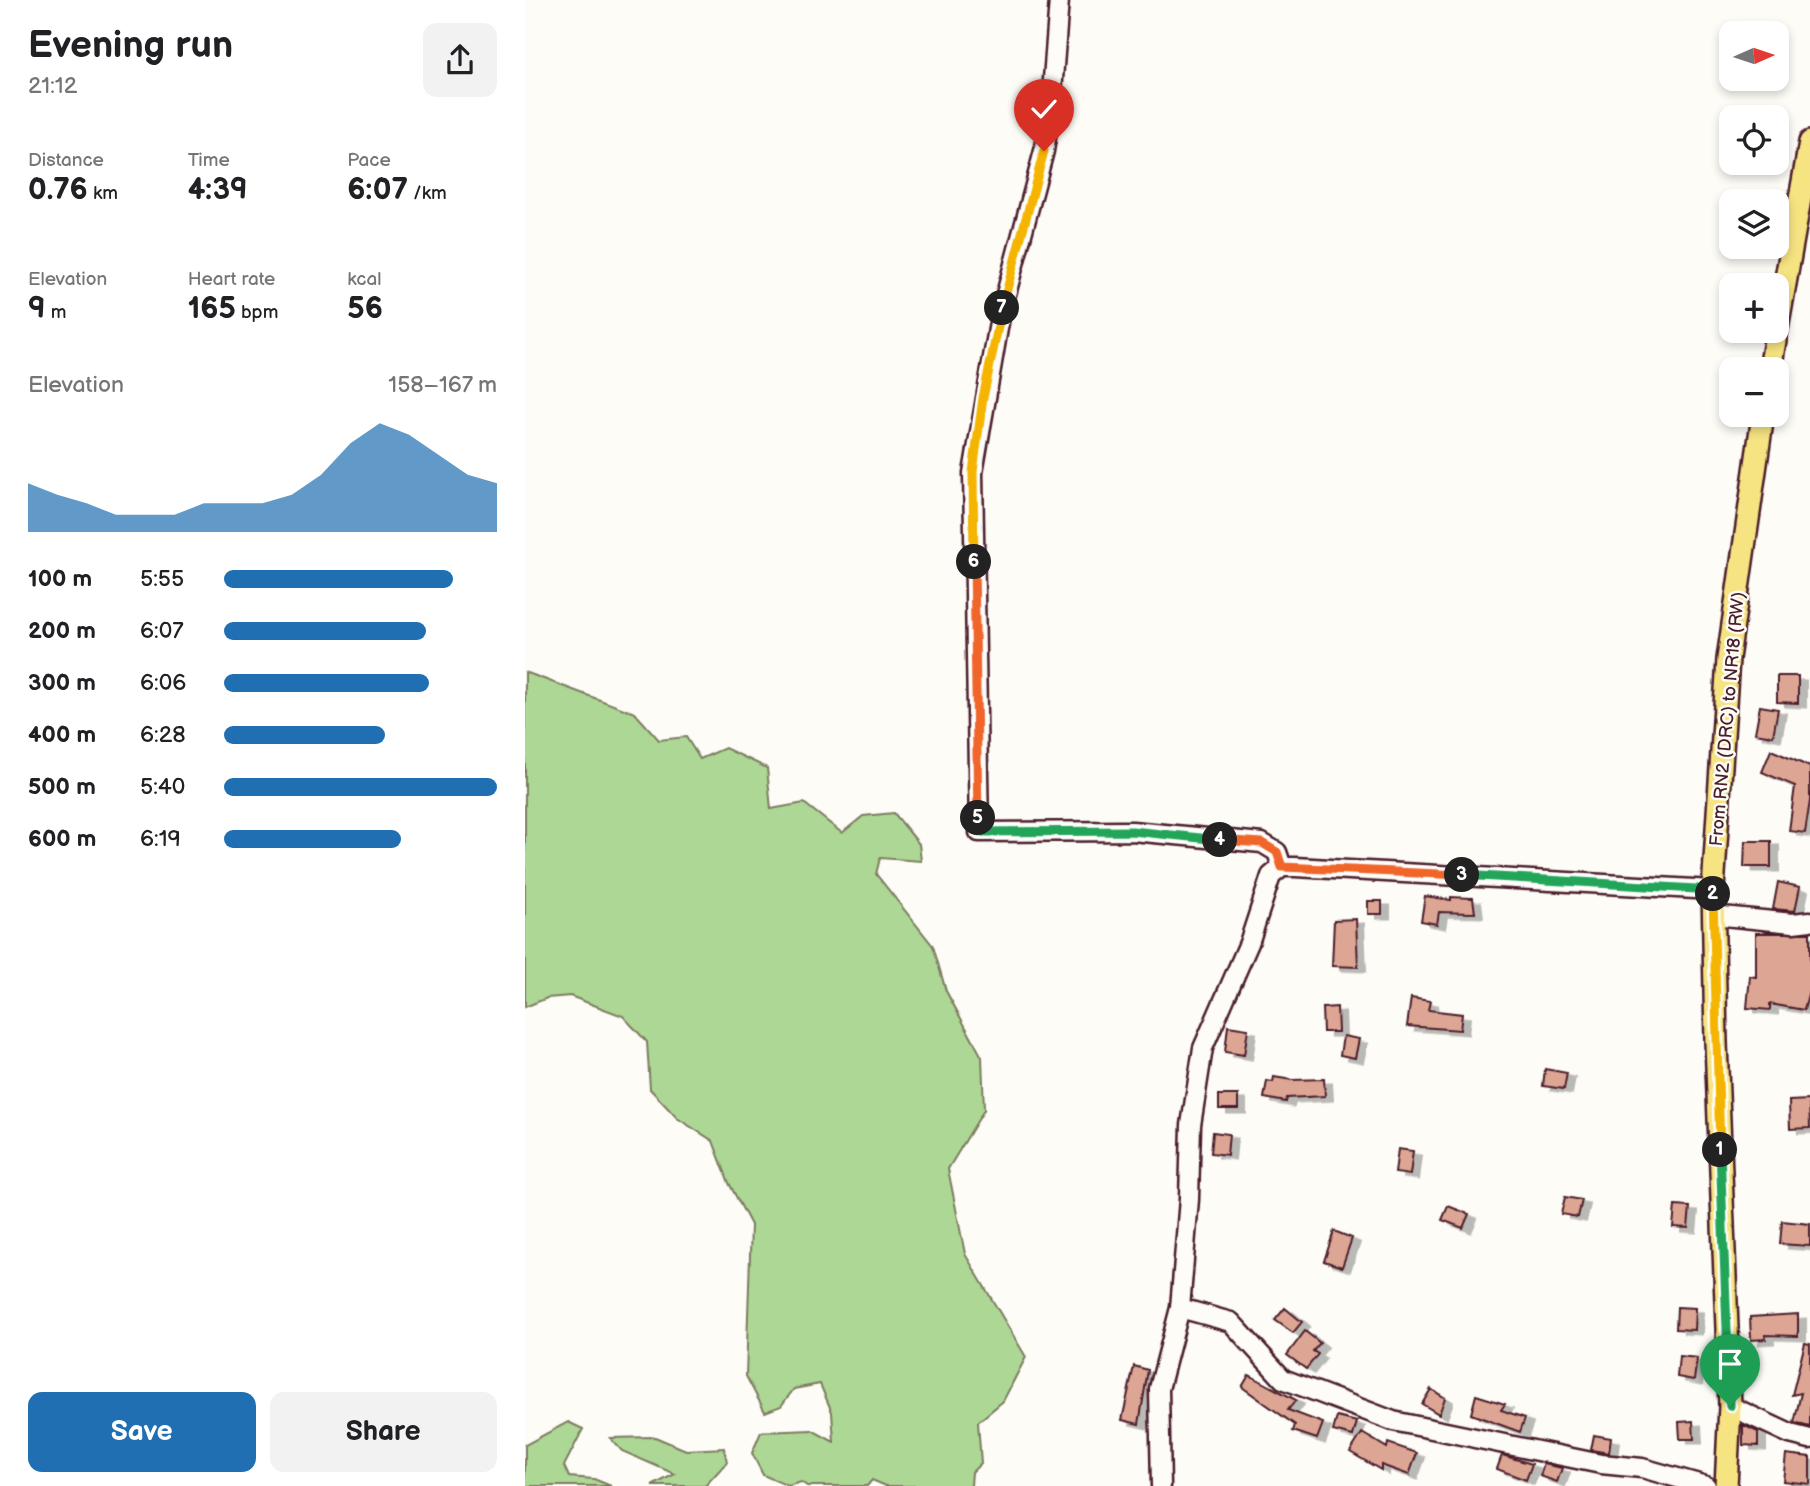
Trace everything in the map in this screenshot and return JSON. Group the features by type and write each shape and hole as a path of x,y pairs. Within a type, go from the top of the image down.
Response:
{"main road":[{"path":"1772,357 1810,142"},
{"name":"From RN2 (DRC) to NR18 (RW)","path":"1726,1486 1730,1406 1713,890 1728,659 1761,427"}],"street":[{"path":"1059,0 1051,106 1044,151 1000,317 973,472 979,832 1132,831 1262,843 1277,852 1282,867"},
{"path":"1161,1486 1159,1389 1180,1308 1189,1199 1191,1125 1203,1048 1249,943 1271,876 1282,867 1713,890"},
{"path":"1713,915 1793,923 1810,921"},
{"path":"1180,1308 1231,1322 1283,1379 1393,1421 1601,1464 1642,1468 1706,1486"},
{"path":"1730,1406 1790,1434 1810,1439"}],"green space":[{"path":"525,672 635,713 659,740 686,737 700,759 725,748 767,768 771,809 804,803 842,833 863,816 894,813 919,844 921,861 880,858 876,874 933,946 946,991 982,1057 984,1110 948,1169 965,1254 1026,1357 1003,1401 978,1422 981,1463 972,1472 971,1486 886,1486 872,1480 867,1486 807,1486 801,1482 788,1486 763,1475 752,1453 761,1432 812,1430 834,1442 832,1412 820,1384 794,1389 781,1406 765,1412 746,1376 751,1225 729,1183 713,1141 677,1118 650,1089 647,1042 623,1016 570,996 547,998 525,1007"},
{"path":"568,1422 583,1429 564,1466 569,1477 594,1479 611,1486 525,1486 525,1445"},
{"path":"655,1437 686,1450 724,1448 727,1462 705,1486 652,1486 675,1474 622,1451 610,1438"}],"building":[{"path":"1777,676 1798,676 1798,703 1777,702"},
{"path":"1760,706 1778,709 1773,736 1755,733"},
{"path":"1771,750 1810,767 1810,801 1805,833 1789,831 1795,786 1762,772"},
{"path":"1745,841 1771,841 1771,867 1744,867"},
{"path":"1778,882 1800,887 1795,911 1773,909"},
{"path":"1425,896 1451,900 1451,897 1473,898 1475,913 1439,912 1437,924 1421,921"},
{"path":"1368,901 1382,901 1382,914 1368,914"},
{"path":"1356,919 1358,967 1332,966 1334,920"},
{"path":"1756,933 1810,933 1810,988 1804,1010 1770,1004 1770,1010 1747,1008 1750,976 1756,977"},
{"path":"1411,998 1430,1001 1428,1010 1462,1014 1460,1030 1407,1026"},
{"path":"1337,1007 1338,1032 1323,1032 1322,1008"},
{"path":"1228,1026 1248,1029 1244,1055 1225,1052"},
{"path":"1343,1036 1359,1039 1355,1058 1340,1055"},
{"path":"1545,1069 1567,1073 1564,1089 1543,1086"},
{"path":"1274,1077 1292,1080 1324,1079 1325,1096 1287,1098 1286,1102 1264,1098 1267,1081 1273,1082"},
{"path":"1219,1095 1238,1095 1238,1109 1219,1109"},
{"path":"1809,1100 1810,1128 1790,1129 1789,1101"},
{"path":"1213,1132 1229,1134 1227,1155 1211,1153"},
{"path":"1398,1149 1413,1151 1410,1175 1395,1173"},
{"path":"1565,1197 1582,1200 1578,1217 1561,1214"},
{"path":"1448,1206 1469,1214 1463,1228 1442,1220"},
{"path":"1675,1206 1690,1207 1688,1228 1673,1227"},
{"path":"1782,1221 1810,1224 1810,1246 1780,1244"},
{"path":"1334,1231 1352,1238 1342,1267 1324,1261"},
{"path":"1677,1307 1695,1308 1694,1330 1676,1329"},
{"path":"1285,1308 1302,1322 1293,1333 1275,1320"},
{"path":"1798,1314 1798,1336 1765,1335 1766,1339 1751,1340 1750,1317"},
{"path":"1305,1331 1320,1343 1313,1351 1318,1354 1306,1369 1287,1355"},
{"path":"1805,1343 1810,1344 1810,1427 1794,1423 1801,1393 1792,1395"},
{"path":"1679,1356 1697,1358 1694,1380 1677,1377"},
{"path":"1134,1366 1148,1370 1139,1424 1122,1420"},
{"path":"1249,1375 1296,1400 1288,1410 1323,1423 1317,1439 1293,1431 1295,1425 1242,1387"},
{"path":"1431,1389 1445,1398 1439,1414 1422,1404"},
{"path":"1476,1395 1505,1404 1501,1410 1525,1418 1520,1432 1471,1414"},
{"path":"1337,1417 1357,1422 1353,1436 1333,1431"},
{"path":"1693,1421 1694,1439 1680,1439 1679,1422"},
{"path":"1743,1425 1758,1432 1758,1446 1743,1445"},
{"path":"1362,1433 1387,1448 1388,1443 1417,1453 1409,1475 1381,1465 1381,1470 1350,1452"},
{"path":"1594,1435 1611,1438 1609,1453 1591,1450"},
{"path":"1786,1454 1810,1457 1810,1484 1783,1481"},
{"path":"1502,1455 1532,1464 1526,1480 1497,1469"},
{"path":"1544,1464 1562,1468 1557,1482 1540,1476"}],"route":[{"path":"1044,151 1000,317 983,398 973,472 979,832 1132,831 1262,843 1277,852 1282,867 1531,878 1713,890 1730,1406"}]}
